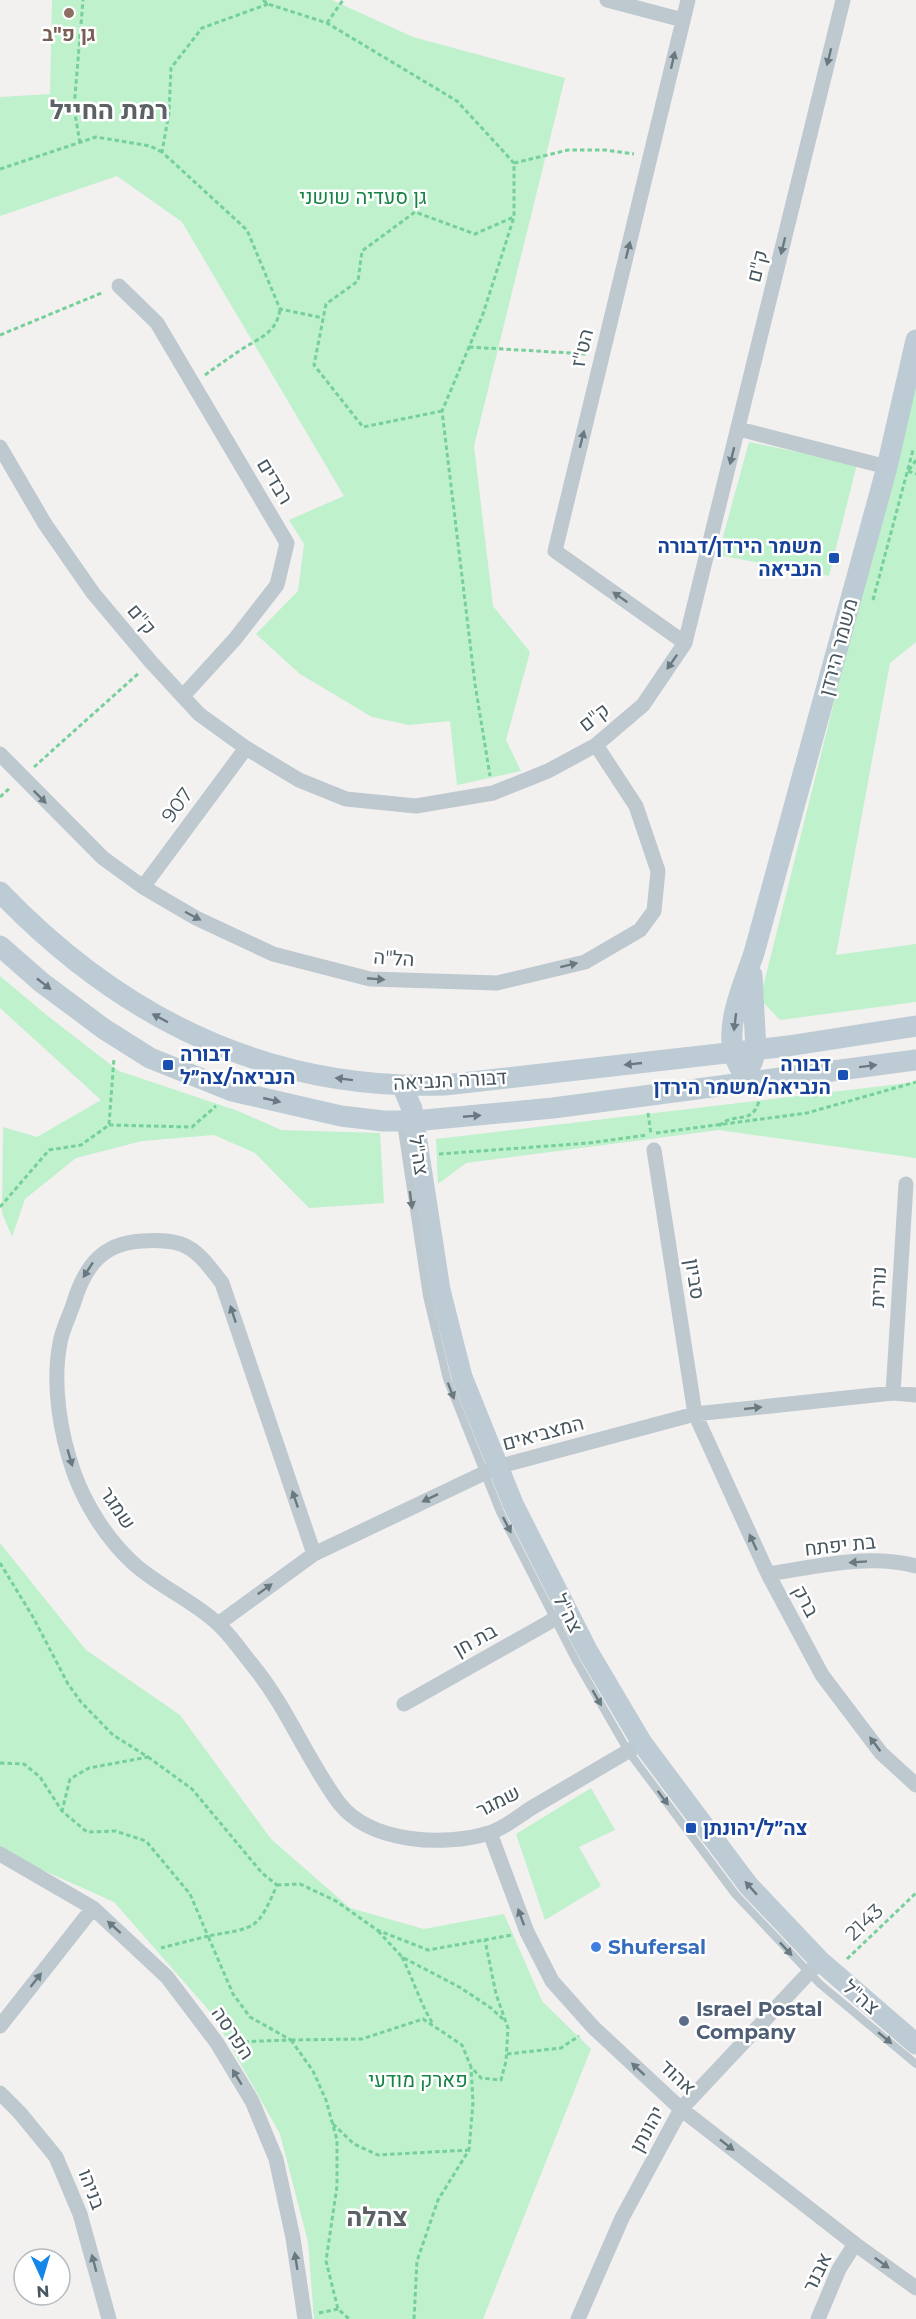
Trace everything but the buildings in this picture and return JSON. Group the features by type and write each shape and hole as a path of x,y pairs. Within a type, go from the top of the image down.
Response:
{"street":[{"path":"606,0 683,20"},
{"name":"הט\"ז","path":"685,643 555,551 688,0"},
{"name":"ק\"ם","path":"0,447 45,524 79,573 151,662 199,714 246,748 299,780 346,799 416,806 492,793 548,771 596,745 643,705 685,643 843,0"},
{"name":"רבדים","path":"119,286 157,323 287,543 277,585 235,639 183,696"},
{"name":"משמר הירדן","path":"756,1081 733,1052 736,1010 754,953 887,467 916,340"},
{"path":"739,429 887,467"},
{"name":"הל\"ה","path":"0,754 21,778 103,858 143,887 196,918 273,954 370,979 497,983 585,962 640,930 654,911 658,871 636,806 596,745"},
{"name":"907","path":"143,887 246,748"},
{"name":"דבורה הנביאה","path":"0,892 15,908 101,982 154,1016 196,1037 274,1065 327,1077 402,1085 445,1085 756,1050 916,1026"},
{"name":"דבורה הנביאה","path":"0,946 41,982 104,1029 150,1058 232,1091 341,1116 407,1121 553,1108 916,1060"},
{"name":"משמר הירדן","path":"754,953 752,977 756,1081"},
{"name":"צה\"ל","path":"402,1085 410,1102 407,1121 440,1290 462,1377 490,1470 513,1504 561,1616 587,1650 635,1747 748,1885 820,1969 916,2044"},
{"name":"סביון","path":"654,1150 694,1414"},
{"name":"נורית","path":"893,1393 906,1184"},
{"name":"שמגר","path":"314,1554 222,1283 207,1263 187,1245 162,1240 128,1242 97,1257 79,1284 60,1343 58,1383 62,1430 74,1472 87,1504 111,1538 134,1563 218,1624 271,1689 341,1806 370,1828 411,1838 439,1841 490,1833 635,1747"},
{"name":"המצביאים","path":"218,1624 314,1554 490,1470 694,1414 893,1393 916,1395"},
{"name":"ברק","path":"694,1414 768,1574 822,1675 881,1753 916,1785"},
{"name":"בת יפתח","path":"768,1574 856,1562 897,1561 916,1566"},
{"name":"בת חן","path":"404,1704 561,1616"},
{"name":"אהוד","path":"490,1833 527,1932 552,1981 593,2027 681,2109 855,2244 916,2288"},
{"name":"הפרסה","path":"0,1854 93,1908 167,1977 217,2043 252,2101 276,2159 293,2238 305,2319"},
{"path":"0,2026 93,1908"},
{"name":"יהונתן","path":"578,2319 622,2218 681,2109 820,1969"},
{"name":"בניהו","path":"0,2093 20,2113 56,2157 80,2214 109,2319"},
{"name":"אבנר","path":"818,2319 839,2269 855,2244"}],"lane":[{"name":"צה\"ל","path":"820,1969 916,2064"}],"path":[{"path":"80,143 74,108 83,24 83,0"},
{"path":"263,0 268,4 327,23 457,101 514,163 514,217 483,314 442,411 475,684 492,793"},
{"path":"327,23 343,0"},
{"path":"162,152 169,113 171,68 202,28 268,4"},
{"path":"0,169 96,137 150,146 162,152 247,230 280,309 279,318 265,337 244,348 193,383"},
{"path":"514,163 568,150 605,150 650,158"},
{"path":"442,411 363,428 314,365 326,304 358,281 362,251 415,212 475,234 514,217"},
{"path":"0,335 119,286"},
{"path":"280,309 323,318"},
{"path":"469,347 602,355"},
{"path":"870,609 914,444"},
{"path":"908,471 916,474"},
{"path":"0,796 151,662"},
{"path":"109,1125 114,1056"},
{"path":"756,1081 756,1110 751,1115 726,1120 719,1126 807,1113 916,1082"},
{"path":"0,1207 49,1150 81,1145 109,1125 192,1127 232,1091"},
{"path":"645,1095 654,1150"},
{"path":"0,1563 33,1617 68,1684 81,1702 113,1735 148,1757 192,1790 262,1873 277,1885 300,1884 336,1901 377,1930 402,1957 415,1982 425,2012 434,2026"},
{"path":"62,1811 70,1779 89,1768 148,1757"},
{"path":"0,1763 24,1764 40,1777 62,1811 87,1832 115,1831 146,1841 190,1894 233,1994 250,2017 291,2040 313,2071 326,2100 337,2140 337,2187 326,2261 338,2309 349,2319"},
{"path":"141,1951 248,1929 263,1918 277,1885"},
{"name":"2143","path":"820,1969 916,1893"},
{"path":"377,1930 428,1950 527,1932"},
{"path":"471,2067 481,2078 501,2080 507,2054 508,2028 496,1994 485,1940"},
{"path":"402,1957 461,1988 506,2021"},
{"path":"217,2043 362,2040 423,2019 462,2045 471,2067 473,2102 470,2150 438,2200 417,2261 414,2319"},
{"path":"507,2054 561,2048 593,2027"},
{"path":"332,2123 354,2144 378,2155 470,2150"}],"green space":[{"name":"גן סעדיה שושני","path":"52,0 332,0 413,37 565,78 474,446 493,606 530,652 506,740 521,771 457,785 450,721 409,725 372,717 300,674 256,634 298,591 304,544 289,520 344,496 182,222 117,176 0,216 0,97 50,94"},
{"path":"916,373 916,642 890,663 836,955 916,944 916,1002 780,1020 760,999"},
{"path":"749,442 857,464 829,576 718,555"},
{"path":"0,976 119,1071 238,1111 281,1130 380,1133 384,1203 309,1208 255,1153 214,1135 142,1141 76,1158 25,1199 12,1237 2,1213 3,1127 37,1137 101,1100 0,1008"},
{"path":"916,1082 916,1158 719,1130 466,1163 438,1184 436,1139"},
{"name":"פארק מודעי","path":"0,1543 86,1650 180,1715 271,1839 350,1908 424,1929 504,1914 542,2001 591,2049 483,2319 314,2319 308,2242 280,2134 213,2015 114,1902 0,1851"},
{"path":"591,1788 615,1830 579,1847 601,1886 545,1920 516,1834"}],"place":[{"name":"גן פ\"ב","path":"69,13"},
{"name":"משמר הירדן/דבורה הנביאה","path":"834,558"},
{"name":"דבורה הנביאה/צה״ל","path":"168,1065"},
{"name":"דבורה הנביאה/משמר הירדן","path":"843,1075"},
{"name":"צה״ל/יהונתן","path":"691,1828"},
{"name":"Shufersal","path":"596,1947"},
{"name":"Israel Postal Company","path":"684,2021"}],"district":[{"name":"רמת החייל","path":"109,110"},
{"name":"צהלה","path":"377,2217"}]}
